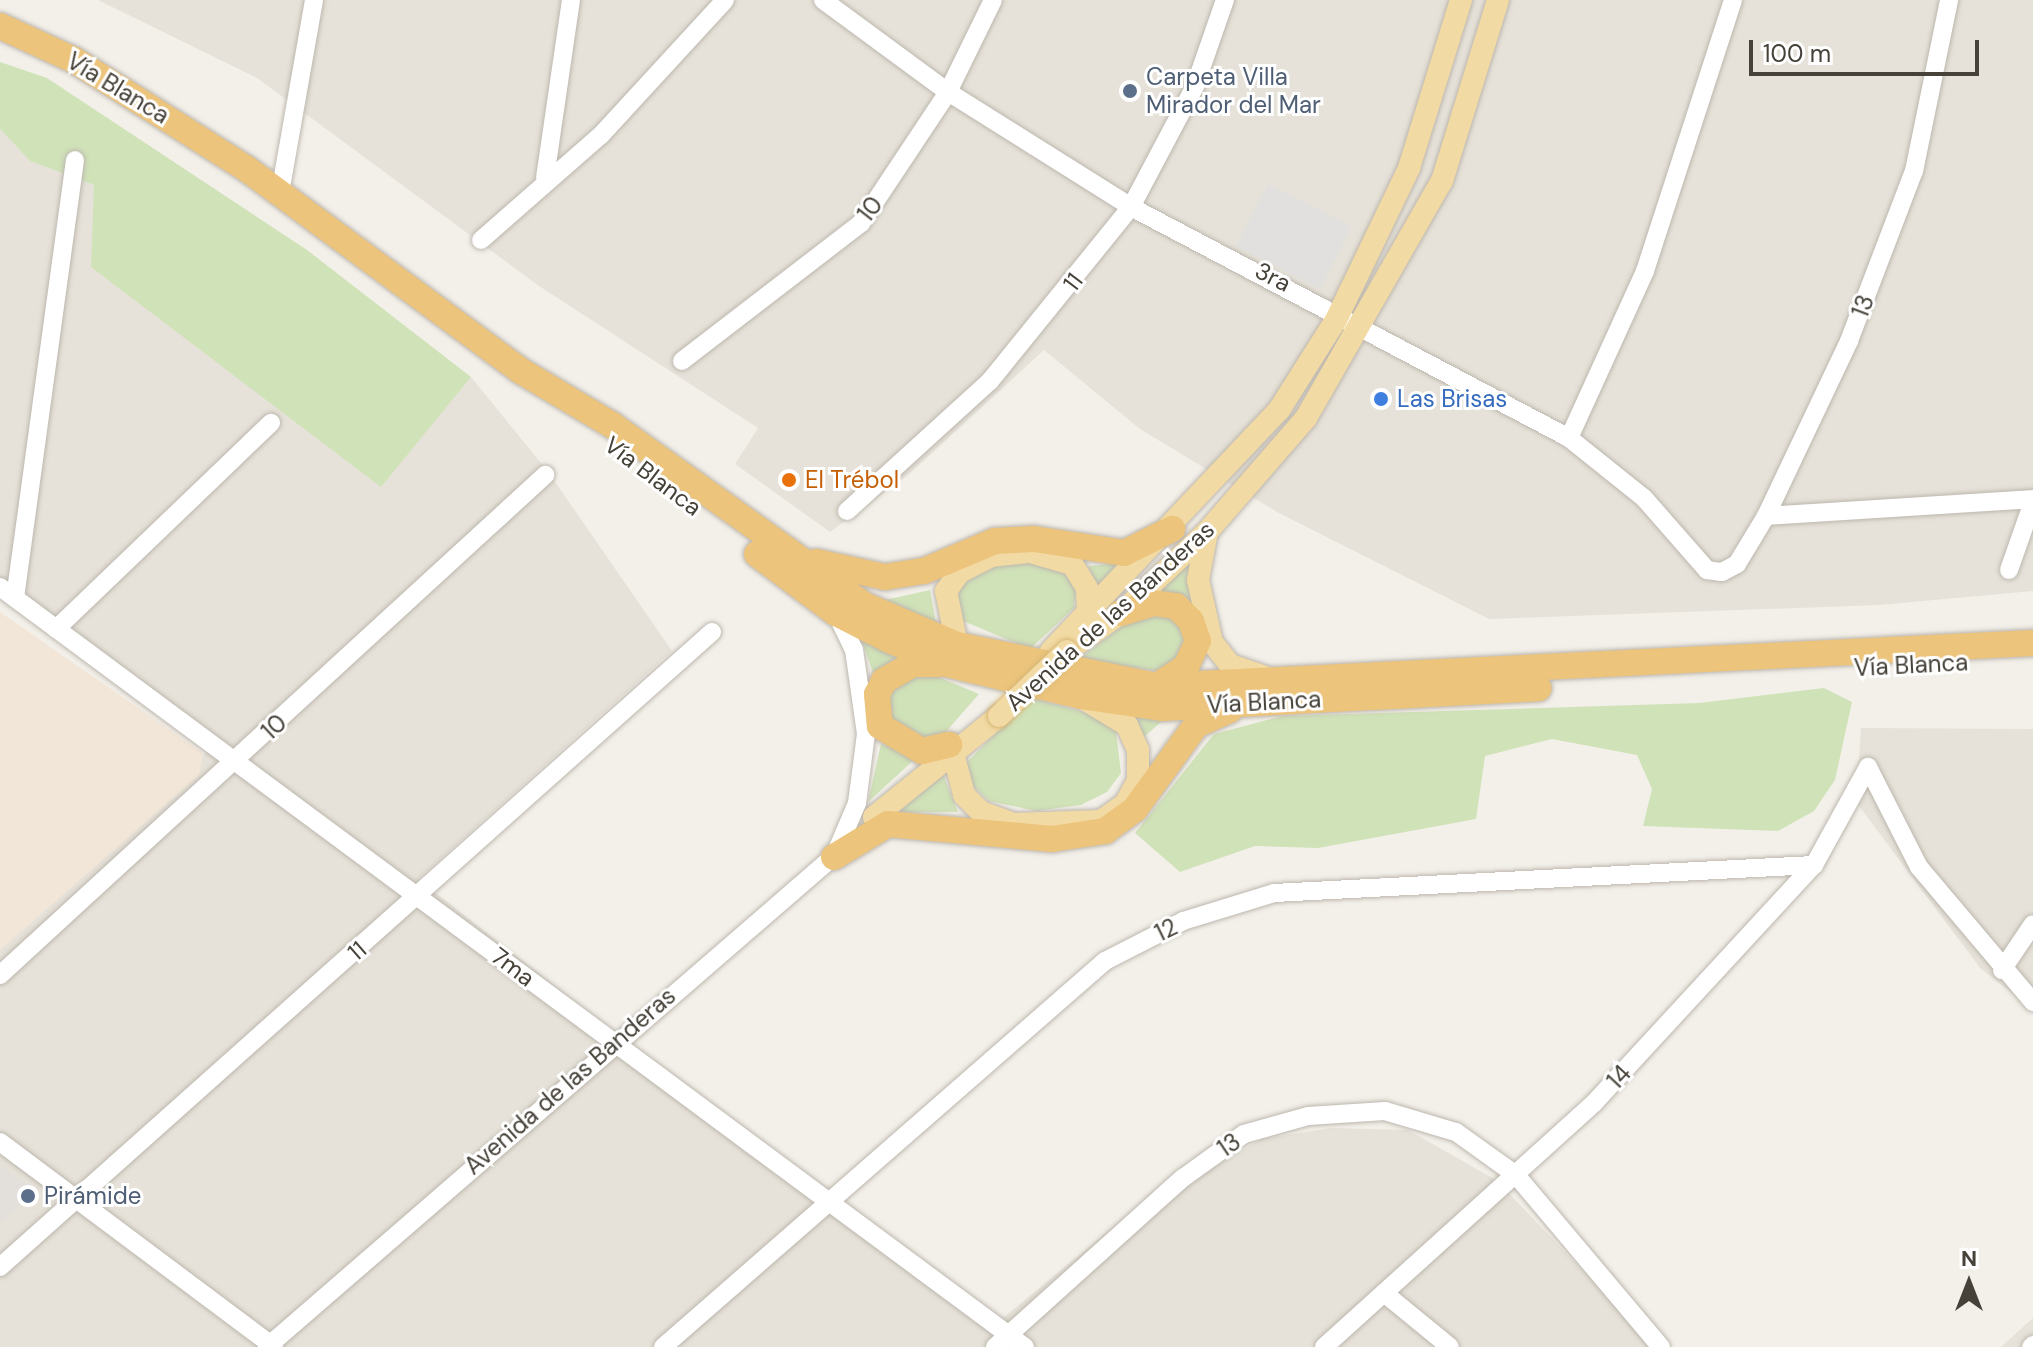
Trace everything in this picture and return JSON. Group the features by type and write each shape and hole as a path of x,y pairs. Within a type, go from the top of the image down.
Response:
{"highway":[{"name":"Vía Blanca","path":"0,26 74,60 280,193 581,411 612,425 776,547 864,605 952,655 1156,686 2033,643"},
{"name":"Vía Blanca","path":"581,411 601,438 836,613 952,655 1080,696 1162,708 2033,658"},
{"path":"776,547 841,572 885,577 924,571 995,541 1034,539 1124,553 1172,529"},
{"path":"1121,613 1154,603 1176,606 1191,621 1198,641 1186,667 1156,686"},
{"path":"951,751 922,751 902,744 880,726 877,694 894,670 952,655"},
{"path":"834,857 888,824 1052,839 1105,831 1135,809 1196,725 1247,703"}],"main road":[{"name":"Avenida de las Banderas","path":"1059,651 1088,612 1172,529 1279,410 1341,311 1409,168 1461,0"},
{"name":"Avenida de las Banderas","path":"874,817 1059,651 1121,613 1207,532 1306,418 1365,325 1442,181 1498,0"},
{"path":"1207,532 1198,580 1212,642 1230,665 1277,681"},
{"path":"952,655 946,591 960,572 991,556 1030,552 1072,564 1087,588 1088,612"},
{"path":"951,751 964,795 981,812 1014,824 1101,821 1125,804 1138,781 1138,750 1127,725 1080,696"}],"street":[{"path":"280,193 314,0"},
{"path":"545,178 571,0"},
{"path":"481,240 545,178 601,135 725,0"},
{"name":"3ra","path":"823,0 948,92 1131,207 1341,311 1569,438 1644,498 1707,570"},
{"name":"10","path":"682,361 861,223 948,92 993,0"},
{"name":"11","path":"847,511 990,381 1131,207 1195,86 1225,0"},
{"path":"1569,438 1645,271 1733,0"},
{"name":"13","path":"1707,570 1737,564 1766,516 1849,341 1914,171 1949,0"},
{"path":"7,592 75,160"},
{"path":"56,629 271,423"},
{"name":"10","path":"0,975 236,762 545,475"},
{"path":"1766,516 2033,501 2009,570"},
{"name":"7ma","path":"7,592 828,1201 1002,1341 1025,1347"},
{"path":"834,857 857,803 866,734 854,650 836,613"},
{"name":"11","path":"0,1267 712,632"},
{"name":"14","path":"1324,1347 1594,1103 1814,865 1868,767 1919,867 2002,970"},
{"name":"Avenida de las Banderas","path":"271,1346 613,1041 834,857 874,817"},
{"name":"12","path":"663,1347 1105,961 1183,921 1274,893 1814,865"},
{"path":"2033,924 2002,970 2033,1002"},
{"name":"13","path":"1002,1341 1183,1178 1244,1134 1308,1116 1385,1111 1456,1132 1516,1175 1661,1347"},
{"path":"0,1142 79,1197 271,1346"},
{"path":"1384,1293 1450,1347"}],"shaded area":[{"path":"98,0 2033,0 2033,591 1879,605 1489,619 1277,512 1140,429 1044,350 909,474 830,532 735,464 758,428 539,286 257,78"},
{"path":"0,129 30,161 94,185 381,486 471,377 549,473 672,651 418,879 992,1327 1119,1222 1262,1139 1331,1128 1408,1130 1496,1180 1656,1347 0,1347 0,943 216,743 0,592"},
{"path":"1268,184 1352,227 1320,289 1236,246"},
{"path":"0,612 203,753 199,775 0,950"},
{"path":"1861,728 2033,729 2033,1010 1980,968 1856,802"},
{"path":"0,1165 37,1192 0,1223"},
{"path":"2033,1318 2033,1347 2001,1347"}],"green space":[{"path":"0,62 47,78 307,250 471,377 381,487 91,267 94,185 30,161 0,129"},
{"path":"1191,560 1190,603 1158,591"},
{"path":"1024,561 1072,575 1076,589 1074,608 1030,649 956,618 951,599 964,579 988,565"},
{"path":"1123,563 1098,588 1088,566"},
{"path":"930,590 936,623 885,600"},
{"path":"1169,614 1183,626 1186,642 1183,656 1159,671 1078,660 1131,619"},
{"path":"861,638 898,655 874,676"},
{"path":"936,676 979,694 943,735 925,738 890,726 885,693 894,678"},
{"path":"1824,688 1852,702 1835,780 1814,811 1778,831 1643,826 1652,789 1637,755 1552,739 1485,756 1476,819 1318,848 1255,846 1180,872 1135,833 1214,734 1282,716 1699,703"},
{"path":"1031,698 1097,716 1116,731 1121,773 1107,792 1081,805 1036,811 989,801 971,784 964,765"},
{"path":"1169,715 1144,737 1135,717"},
{"path":"881,744 916,758 868,802"},
{"path":"943,774 958,812 899,812"}],"place":[{"name":"Carpeta Villa Mirador del Mar","path":"1130,91"},
{"name":"Las Brisas","path":"1381,399"},
{"name":"El Trébol","path":"789,480"},
{"name":"Pirámide","path":"28,1196"}]}
